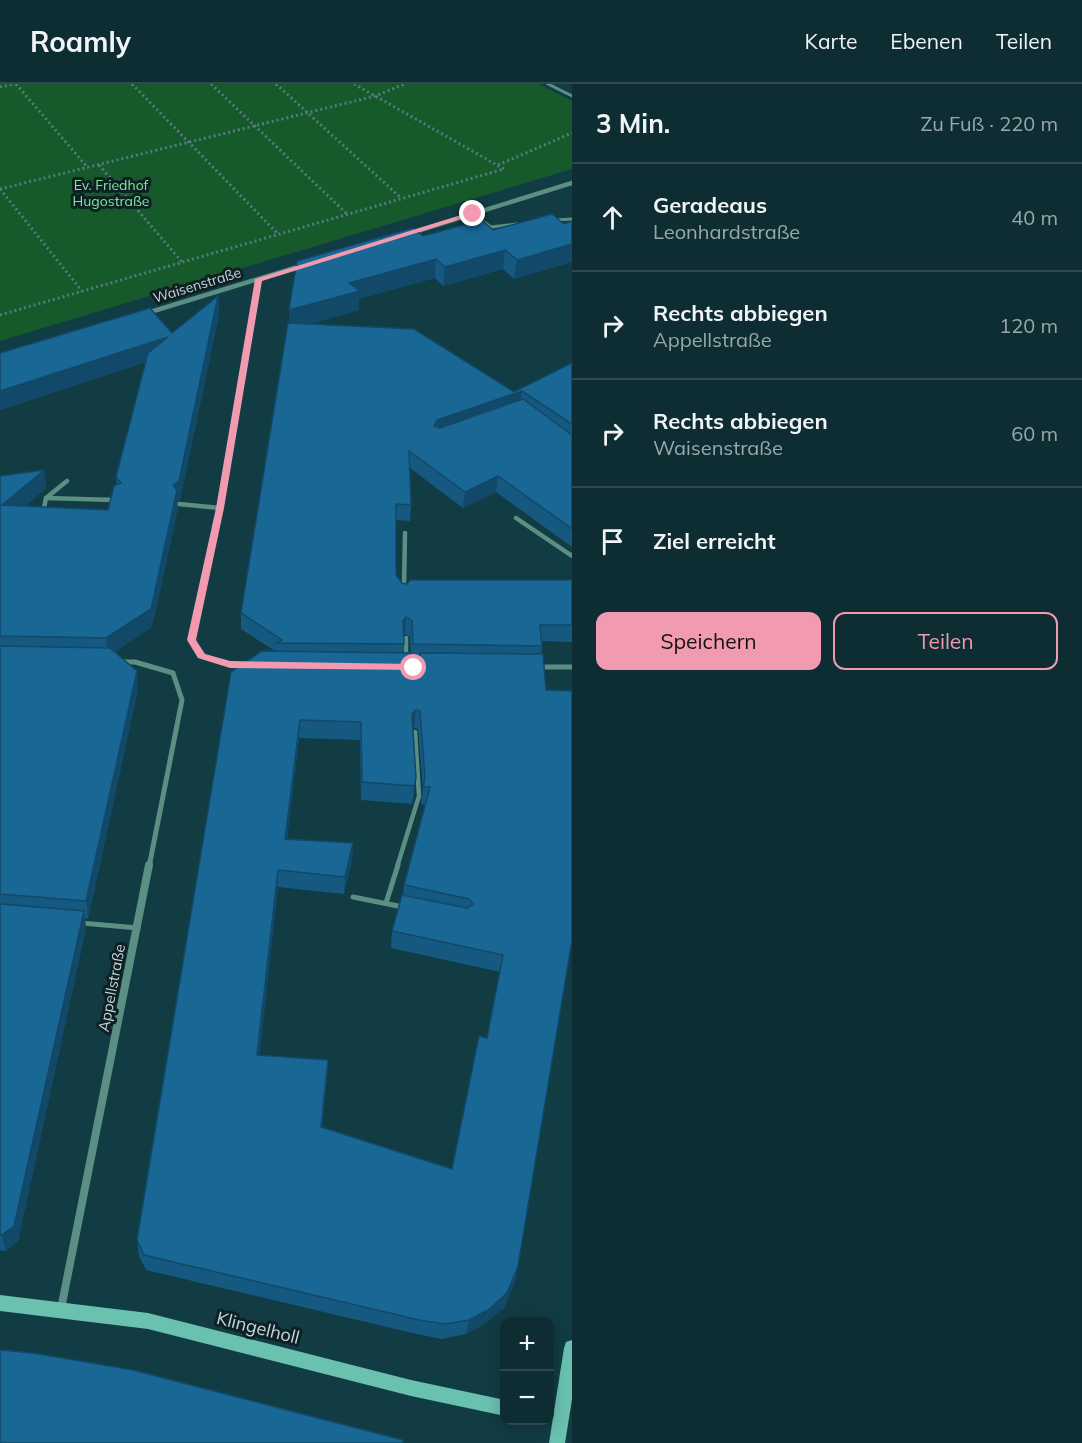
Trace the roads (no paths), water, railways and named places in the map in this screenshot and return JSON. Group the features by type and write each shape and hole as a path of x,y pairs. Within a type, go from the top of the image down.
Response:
{"street":[{"path":"406,234 572,183"},
{"name":"Waisenstraße","path":"135,316 315,262"},
{"path":"253,665 230,664 201,656 191,640 220,508 259,279"},
{"name":"Appellstraße","path":"61,1309 182,700 173,673 135,662 113,662"},
{"path":"395,667 436,668"},
{"path":"527,667 572,667"},
{"name":"Klingelholl","path":"0,1303 61,1309 148,1322 411,1388 500,1407"},
{"path":"557,1443 555,1420 572,1348"}],"lane":[{"path":"548,84 572,96"},
{"path":"473,214 491,227 526,223"},
{"path":"549,221 572,219"},
{"path":"42,514 46,498 67,481"},
{"path":"46,498 118,500"},
{"path":"179,504 220,508"},
{"path":"516,518 572,556"},
{"path":"404,596 405,533"},
{"path":"406,639 410,667 414,677"},
{"path":"386,903 418,796 415,732"},
{"path":"353,897 409,908"},
{"path":"69,922 138,928"}],"park label":[{"name":"Ev. Friedhof Hugostraße","path":"111,193"}]}
